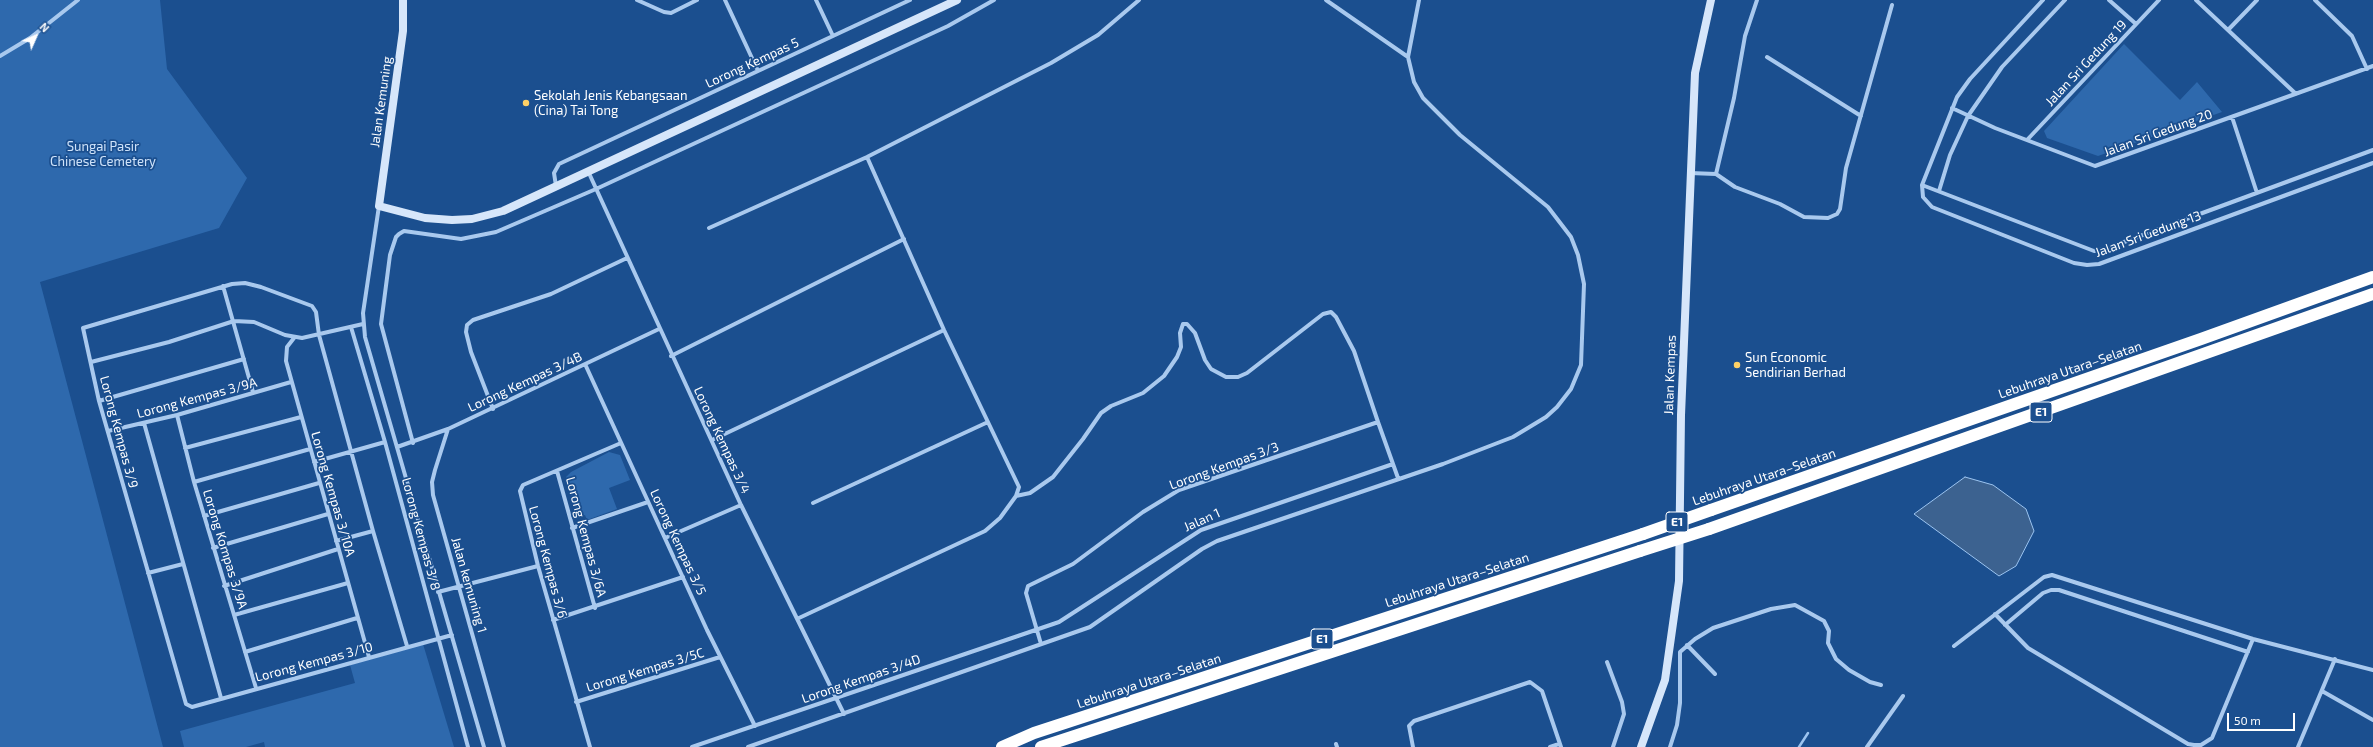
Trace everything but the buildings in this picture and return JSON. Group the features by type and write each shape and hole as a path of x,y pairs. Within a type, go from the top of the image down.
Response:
{"highway":[{"name":"Lebuhraya Utara–Selatan","path":"1002,747 1034,733 1643,534 2186,345 2373,277"},
{"name":"E1","path":"1041,747 1709,529 2373,294"}],"street":[{"path":"0,56 30,38 78,0"},
{"name":"Jalan Kemuning","path":"380,206 403,31 403,0"},
{"path":"637,0 664,12 671,13 697,0"},
{"path":"725,0 758,71"},
{"path":"816,0 833,36"},
{"path":"484,747 438,592 363,324 380,206 425,218 472,219 503,212 957,0"},
{"path":"413,443 381,324 390,256 396,237 404,232 461,239 483,235 596,189 948,26 994,0"},
{"path":"709,228 867,157 1052,64 1098,35 1139,0"},
{"path":"1326,0 1408,57"},
{"path":"748,747 1090,626 1202,549 1218,541 1398,478 1443,464 1513,437 1546,417 1557,407 1571,389 1581,365 1584,284 1578,255 1571,237 1560,220 1548,207 1460,135 1423,98 1414,82 1408,57 1419,0"},
{"name":"Jalan Kempas","path":"1641,747 1659,700 1670,651 1679,581 1681,415 1695,73 1711,0"},
{"path":"1716,174 1734,98 1745,36 1757,0"},
{"path":"1922,185 1952,108 1964,87 2043,0"},
{"path":"1939,191 1950,155 1968,116 2002,67 2065,0"},
{"path":"2109,0 2136,24"},
{"name":"Jalan Sri Gedung 19","path":"2027,140 2159,0"},
{"path":"2196,0 2296,94"},
{"path":"2228,30 2256,0"},
{"path":"2315,0 2352,36 2367,69"},
{"name":"Lorong Kempas 5","path":"556,186 554,172 559,164 907,1"},
{"path":"1690,172 1716,174 1735,187 1780,204 1804,217 1818,218 1834,216 1840,209 1846,168 1892,5"},
{"path":"1767,57 1861,116"},
{"name":"Jalan Sri Gedung 20","path":"1952,108 2027,140 2095,166 2373,66"},
{"path":"2232,117 2257,192"},
{"name":"Jalan Sri Gedung 13","path":"2373,150 2105,249 2094,251 1922,185 1922,197 1932,207 2074,263 2087,266 2099,264 2373,163"},
{"path":"799,618 985,531 1000,518 1016,496 1019,488 944,330 867,157"},
{"name":"Lorong Kempas 3/4","path":"588,171 671,356 712,440 741,505 799,618 844,714"},
{"path":"671,356 904,239"},
{"path":"493,409 471,352 466,332 467,325 473,320 551,294 627,258"},
{"path":"91,362 83,331 83,328 87,325 223,286 245,283 306,302 316,312 319,335 407,646"},
{"path":"223,286 253,392"},
{"path":"1016,496 1030,493 1053,477 1101,413 1111,406 1143,394 1164,376 1177,358 1180,347 1180,332 1184,324 1187,324 1194,333 1204,360 1211,369 1226,377 1238,377 1247,373 1323,314 1331,312 1336,318 1354,351 1398,478"},
{"name":"Lorong Kempas 3/9","path":"184,702 99,401 91,362 162,344 234,321 254,322 294,338"},
{"path":"294,338 319,335 363,324"},
{"name":"Lorong Kempas 3/8","path":"351,327 385,442 468,747"},
{"name":"Lorong Kempas 3/4B","path":"397,447 413,443 493,409 660,329"},
{"path":"712,440 944,330"},
{"name":"Lorong Kempas 3/10A","path":"294,338 286,352 286,361 369,657"},
{"path":"99,401 244,359"},
{"name":"Lorong Kempas 3/5","path":"585,364 720,656 755,726"},
{"name":"Lorong Kempas 3/9A","path":"108,431 176,415 292,382"},
{"name":"Lorong Kompas 3/9A","path":"176,415 224,586 256,688"},
{"path":"185,448 302,417"},
{"path":"813,503 988,422"},
{"name":"Lorong Kempas 3/3","path":"1041,644 1026,593 1028,586 1073,564 1143,512 1179,490 1378,422"},
{"path":"144,423 221,698"},
{"name":"Jalan kemuning 1","path":"448,429 432,482 433,495 460,586 504,747"},
{"path":"314,462 385,442"},
{"name":"Lorong Kempas 3/6","path":"590,747 538,566 520,491 523,485 621,443"},
{"path":"194,482 310,449"},
{"name":"Jalan 1","path":"1037,629 1071,616 1201,530 1393,464"},
{"name":"Lorong Kempas 3/6A","path":"557,471 595,608"},
{"path":"204,516 319,483"},
{"path":"572,528 648,502"},
{"path":"665,538 741,505"},
{"path":"213,548 328,514"},
{"path":"336,541 373,530"},
{"path":"224,586 338,549"},
{"path":"148,573 183,564"},
{"path":"438,592 538,566"},
{"path":"1954,646 2044,578 2056,575 2254,639 2373,670"},
{"path":"553,620 595,608 683,577"},
{"path":"234,615 348,583"},
{"path":"2005,625 2042,593 2051,590 2059,590 2248,652"},
{"path":"1670,651 1680,652 1713,628 1771,609 1795,605 1827,624 1830,648 1842,664 1870,682 1881,685"},
{"path":"1995,614 2028,648 2188,744 2194,746 2201,746 2212,738 2254,639"},
{"path":"245,652 357,618"},
{"name":"Lorong Kempas 3/4D","path":"692,747 1037,629"},
{"name":"Lorong Kempas 3/10","path":"184,702 192,707 407,646 452,635"},
{"path":"1688,645 1715,674"},
{"path":"1670,747 1677,725 1680,703 1680,652"},
{"name":"Lorong Kempas 3/5C","path":"576,702 720,656"},
{"path":"2298,747 2335,659"},
{"path":"1607,662 1622,702 1624,714 1613,747"},
{"path":"1413,747 1409,726 1414,721 1530,682 1536,684 1542,691 1560,745 1550,747"},
{"path":"2322,691 2373,720"},
{"path":"1867,747 1903,696"}],"green space":[{"name":"Sungai Pasir Chinese Cemetery","path":"0,0 160,0 167,69 247,178 219,228 40,282 163,747 0,747"},
{"path":"2124,44 2180,100 2197,82 2222,112 2098,156 2047,138 2044,131"},
{"path":"609,452 620,455 630,480 609,488 617,509 587,520 585,515 577,518 566,477 571,472"},
{"path":"423,644 454,747 265,747 264,742 246,747 184,747 180,731 355,683 350,665"}],"shaded area":[{"path":"1965,477 1993,485 2026,509 2034,531 2016,566 1999,576 1914,514"}],"waterway":[{"path":"1799,747 1808,733"}],"place":[{"name":"Sekolah Jenis Kebangsaan (Cina) Tai Tong","path":"526,103"},
{"name":"Sun Economic Sendirian Berhad","path":"1737,365"}]}
